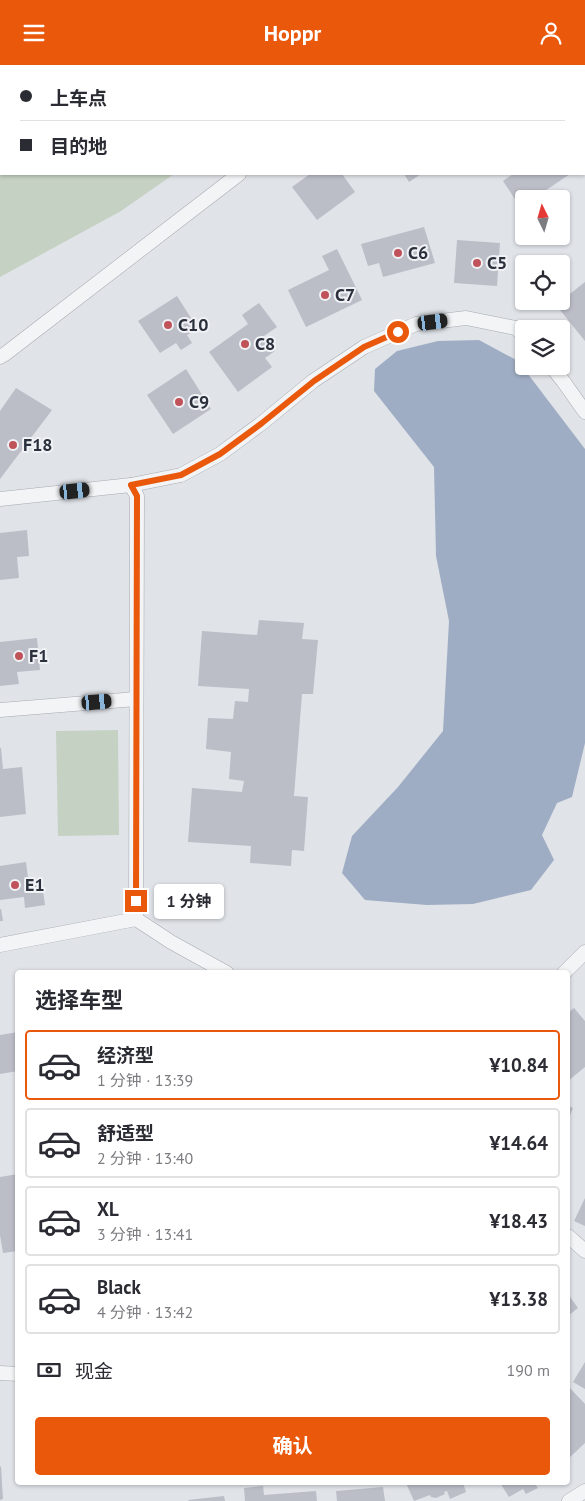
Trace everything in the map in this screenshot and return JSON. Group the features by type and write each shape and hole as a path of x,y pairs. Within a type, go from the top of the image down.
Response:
{"lane":[{"path":"0,357 238,175"},
{"path":"0,499 131,485 181,475 220,454 314,381 364,347 416,324 466,318 515,328"},
{"path":"558,375 585,412"},
{"path":"131,485 137,496 136,919"},
{"path":"0,710 136,699"},
{"path":"0,945 136,919 171,942 222,970"},
{"path":"567,970 585,952"},
{"path":"570,1238 585,1251"},
{"path":"0,1373 15,1374"},
{"path":"569,1501 585,1491"}],"green space":[{"path":"0,175 173,175 121,211 0,277"},
{"path":"118,730 119,835 58,836 56,731"}],"water":[{"path":"479,340 515,359 515,375 529,375 585,449 585,743 572,797 557,803 542,835 554,860 531,890 473,904 427,905 365,900 342,873 352,836 398,787 443,731 449,621 436,556 434,467 374,391 375,369 397,351 438,341"}],"building":[{"path":"309,175 343,175 355,192 317,220 292,187"},
{"path":"405,175 420,175 409,182"},
{"path":"512,175 569,175 546,190 515,190 515,199 503,181"},
{"name":"C6","path":"424,227 435,263 383,277 379,263 368,266 361,244"},
{"name":"C5","path":"457,240 500,243 497,286 454,283"},
{"name":"C7","path":"337,249 362,300 306,327 288,290 329,270 322,256"},
{"path":"585,282 585,341 560,310 570,310 570,294"},
{"name":"C10","path":"177,296 198,329 187,335 192,343 181,350 176,343 160,353 138,321"},
{"name":"C8","path":"259,303 277,327 264,336 275,351 265,358 272,367 238,392 209,352 248,324 242,315"},
{"name":"C9","path":"186,369 211,409 173,434 147,395"},
{"name":"F18","path":"16,388 52,410 0,479 0,411"},
{"path":"27,530 29,556 17,557 19,578 0,580 0,533"},
{"path":"259,620 304,623 302,639 318,640 313,694 302,694 294,796 308,797 304,851 292,850 291,866 250,863 251,846 188,842 192,788 242,792 244,781 229,779 231,752 206,749 208,718 233,719 235,701 248,702 249,689 198,686 202,631 257,635"},
{"name":"F1","path":"37,638 40,670 17,672 19,684 0,686 0,642"},
{"path":"0,748 3,769 22,767 26,814 0,817"},
{"name":"E1","path":"26,862 29,886 42,884 45,905 25,908 24,897 0,900 0,866"},
{"name":"E1","path":"1,909 3,921 0,921"},
{"path":"574,1008 585,1021 585,1067 570,1079 570,1011"},
{"path":"15,1032 15,1072 0,1074 0,1035"},
{"path":"15,1174 15,1251 3,1253 0,1235 0,1177"},
{"path":"585,1198 585,1226 574,1221"},
{"path":"570,1297 578,1308 570,1314"},
{"path":"585,1362 585,1389 573,1382"},
{"path":"570,1388 585,1404 585,1443 570,1457"},
{"path":"0,1467 3,1499 0,1500"},
{"path":"407,1485 464,1485 466,1492 450,1499 447,1491 436,1498 430,1495 414,1501"},
{"path":"501,1485 536,1485 538,1488 526,1494 523,1489 509,1497"},
{"path":"263,1486 264,1495 316,1491 317,1501 245,1501 244,1488"},
{"path":"383,1487 385,1501 337,1501 336,1491"},
{"path":"224,1496 225,1501 188,1500"}],"place":[{"name":"C6","path":"398,253"},
{"name":"C5","path":"477,263"},
{"name":"C7","path":"325,295"},
{"name":"C10","path":"168,325"},
{"name":"C8","path":"245,344"},
{"name":"C9","path":"179,402"},
{"name":"F18","path":"13,445"},
{"name":"F1","path":"19,656"},
{"name":"E1","path":"15,885"}],"route":[{"path":"136,901 137,496 131,485 181,475 220,454 314,381 364,347 398,332"}]}
